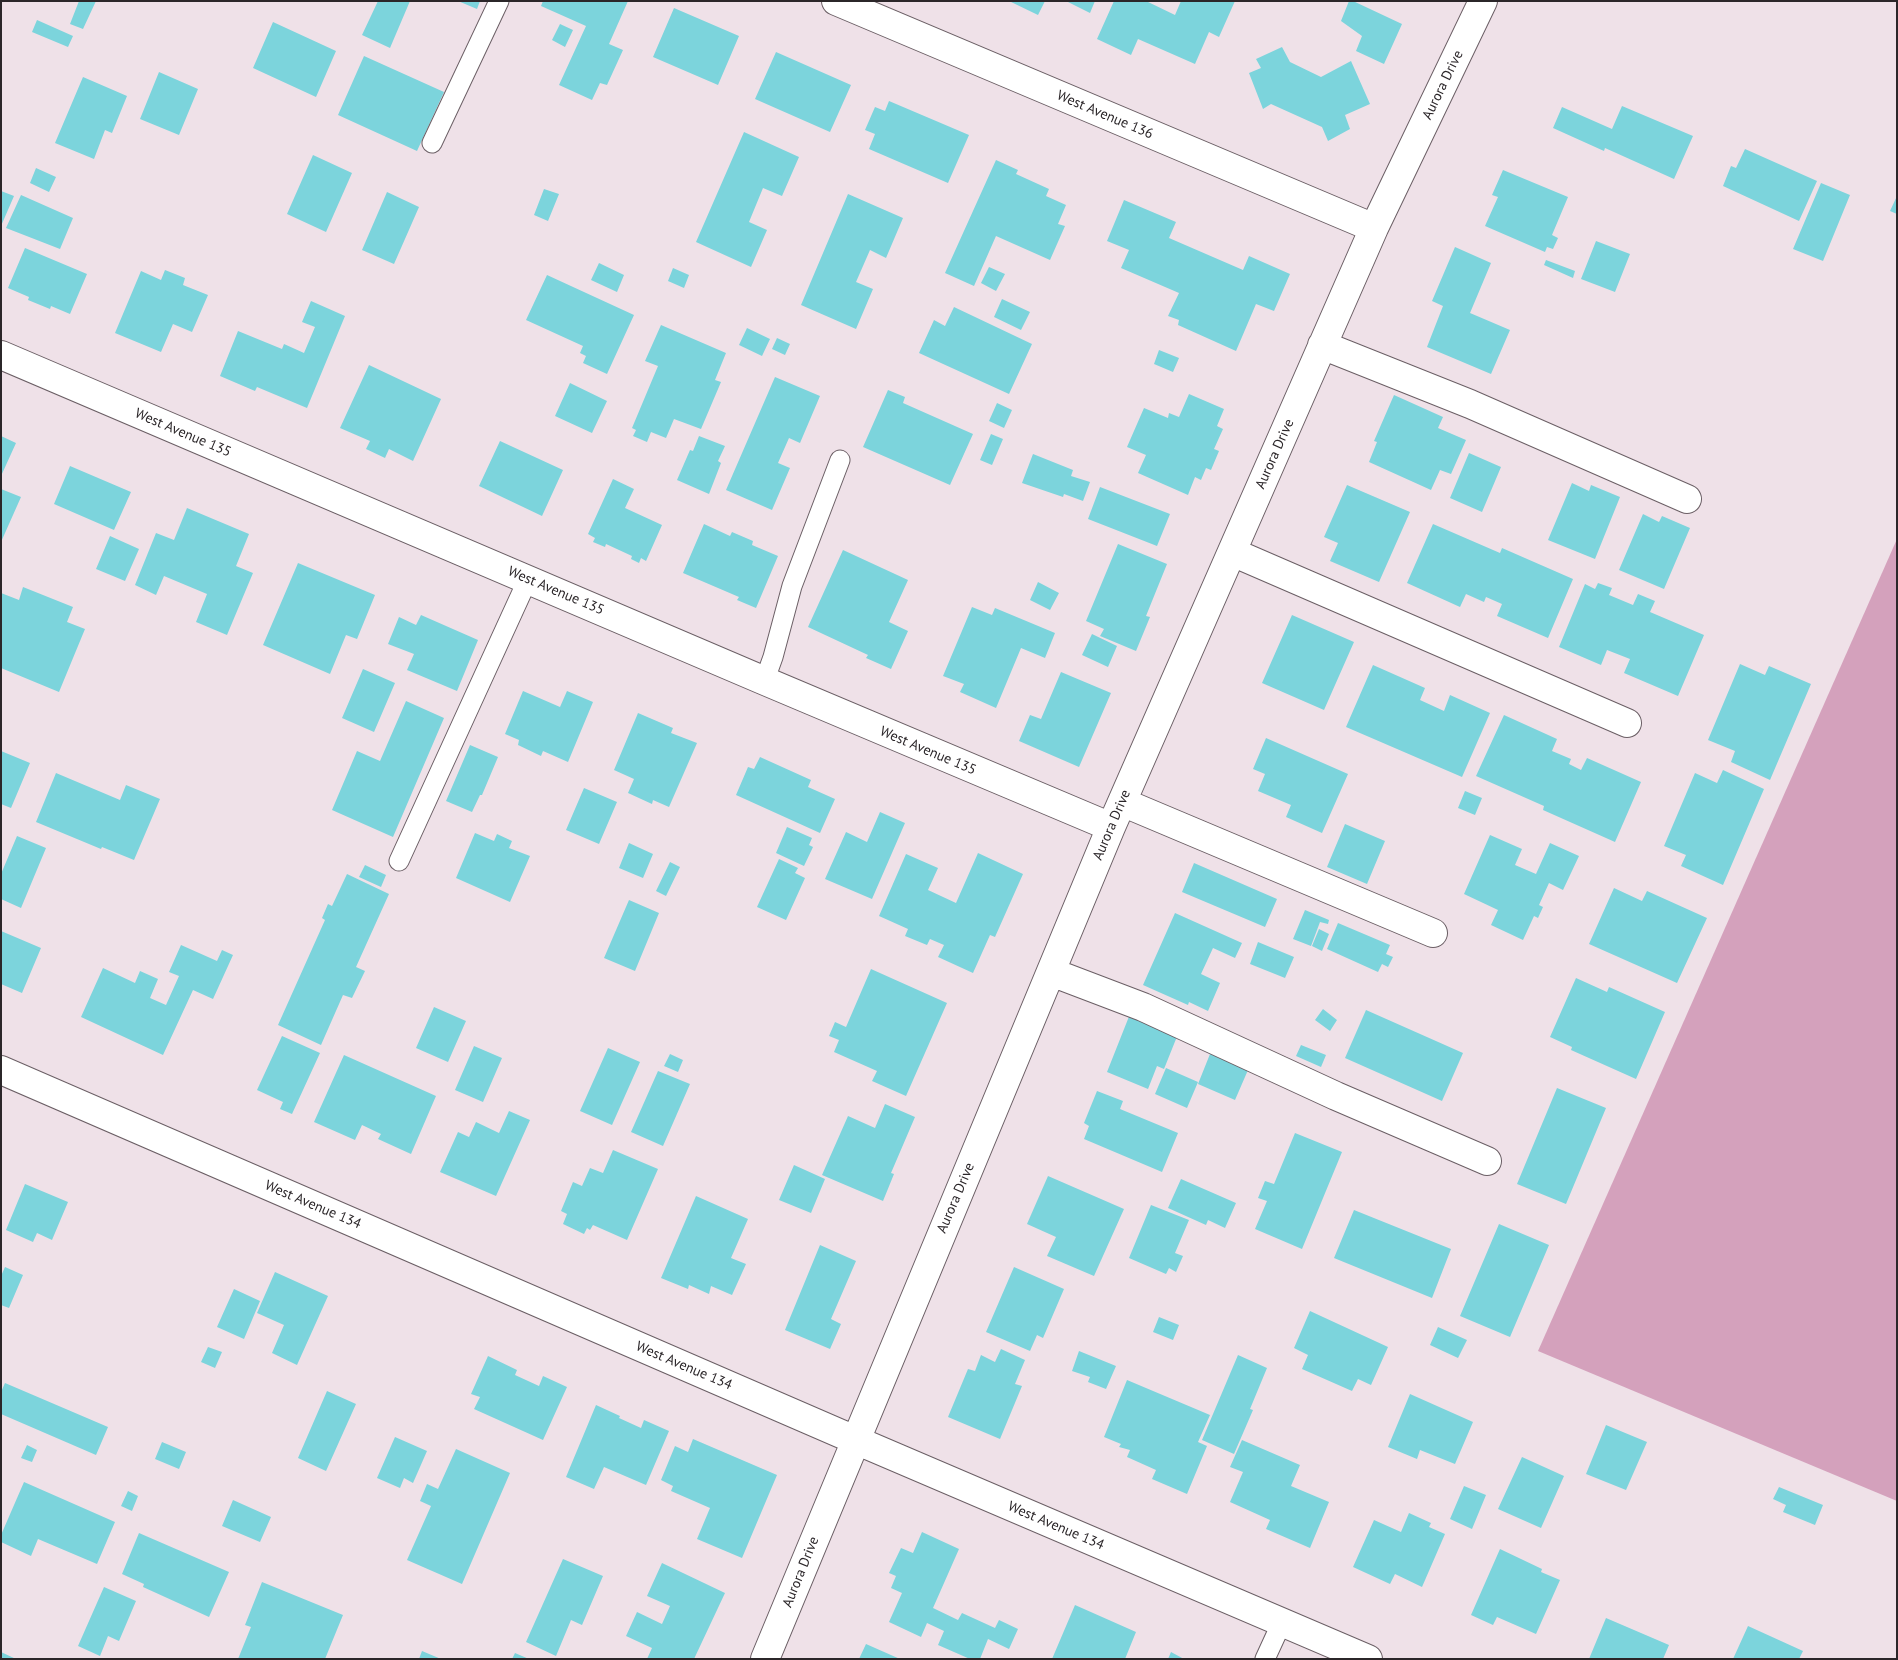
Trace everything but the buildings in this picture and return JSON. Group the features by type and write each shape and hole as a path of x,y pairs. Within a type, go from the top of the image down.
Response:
{"street":[{"name":"West Avenue 136","path":"836,1 1374,228"},
{"name":"Aurora Drive","path":"765,1659 1111,827 1374,228 1483,1"},
{"path":"1322,345 1470,404 1687,499"},
{"name":"West Avenue 135","path":"1,355 528,579 764,682 1111,827"},
{"path":"1232,552 1627,723"},
{"path":"1122,802 1433,933"},
{"path":"1051,972 1143,1007 1336,1096 1487,1161"},
{"name":"West Avenue 134","path":"1,1070 1368,1659"}],"lane":[{"path":"432,143 499,1"},
{"path":"764,682 773,657 792,586 840,460"},
{"path":"399,861 528,579"},
{"path":"1265,1659 1282,1622"}],"shaded area":[{"path":"1897,539 1897,1501 1538,1351"}]}
